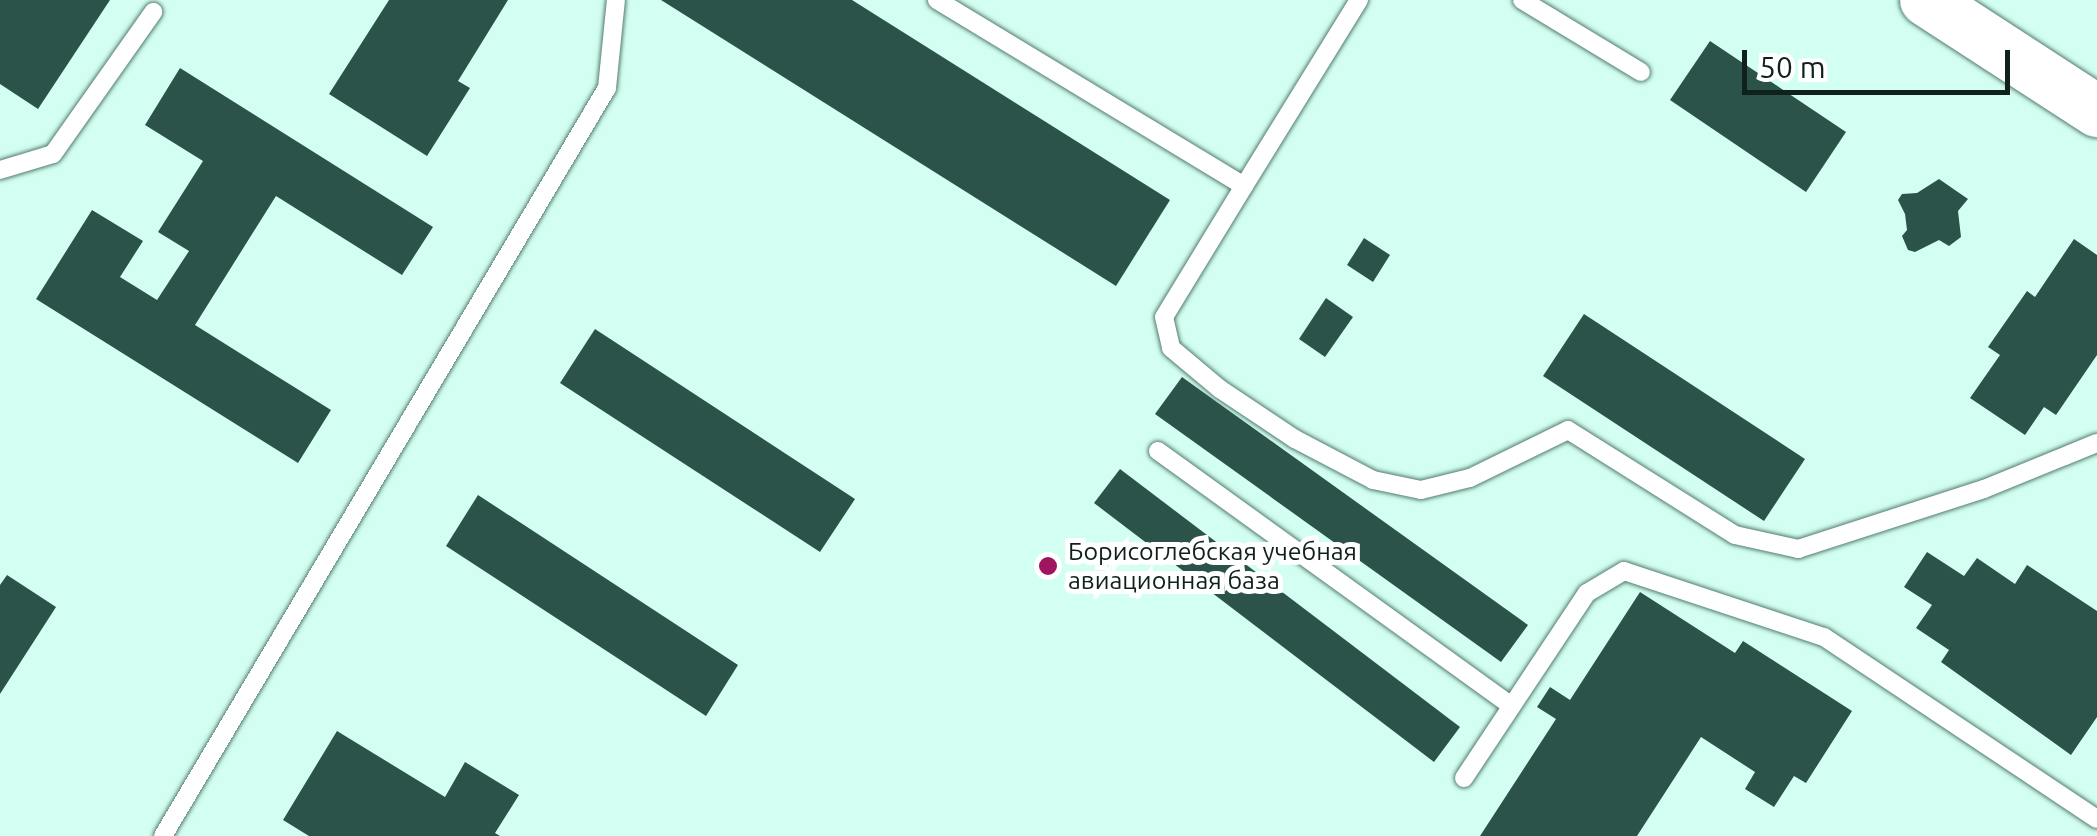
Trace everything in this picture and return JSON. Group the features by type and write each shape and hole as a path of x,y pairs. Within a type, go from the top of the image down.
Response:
{"street":[{"path":"1926,0 2097,111"}],"lane":[{"path":"163,836 608,88 616,0"},
{"path":"937,0 1244,186"},
{"path":"1359,0 1164,316 1172,348 1220,389 1295,439 1373,480 1420,490 1470,478 1568,430 1735,535 1798,549 1984,489 2097,443"},
{"path":"1522,0 1641,72"},
{"path":"0,170 53,154 153,12"},
{"path":"1158,451 1512,706"},
{"path":"1464,778 1586,593 1624,571 1824,637 2097,820"}],"building":[{"path":"0,0 110,0 38,109 0,84"},
{"path":"389,0 508,0 458,81 470,88 427,156 329,94"},
{"path":"661,0 852,0 1170,200 1116,286"},
{"path":"1710,41 1846,132 1806,192 1670,100"},
{"path":"180,68 433,227 402,275 276,196 195,325 331,410 298,463 36,299 92,210 143,241 120,277 157,300 189,251 158,232 203,161 145,125"},
{"path":"1939,179 1968,199 1958,211 1961,237 1949,246 1939,240 1915,252 1908,250 1902,236 1907,230 1905,214 1898,200 1902,194 1917,193"},
{"path":"1364,238 1390,255 1373,282 1347,265"},
{"path":"2074,239 2097,255 2097,355 2056,415 2044,407 2025,435 1970,398 2000,355 1988,347 2027,291 2035,297"},
{"path":"1326,298 1353,317 1325,357 1299,339"},
{"path":"1584,314 1805,459 1764,521 1543,376"},
{"path":"595,329 855,499 820,552 560,383"},
{"path":"1182,377 1528,625 1501,662 1155,414"},
{"path":"1120,469 1460,727 1434,762 1094,503"},
{"path":"478,495 738,665 706,716 446,546"},
{"path":"1927,552 1964,576 1977,558 2015,584 2027,565 2097,611 2097,717 2071,755 1941,662 1949,650 1916,628 1932,605 1904,587"},
{"path":"7,575 56,607 0,694 0,585"},
{"path":"1640,592 1735,653 1743,641 1852,711 1806,783 1794,776 1774,807 1745,789 1755,772 1701,737 1637,836 1480,836 1556,719 1537,707 1550,687 1570,700"},
{"path":"337,731 445,797 465,762 519,795 495,833 500,836 309,836 283,820"}],"place":[{"name":"Борисоглебская учебная авиационная база","path":"1048,566"}]}
